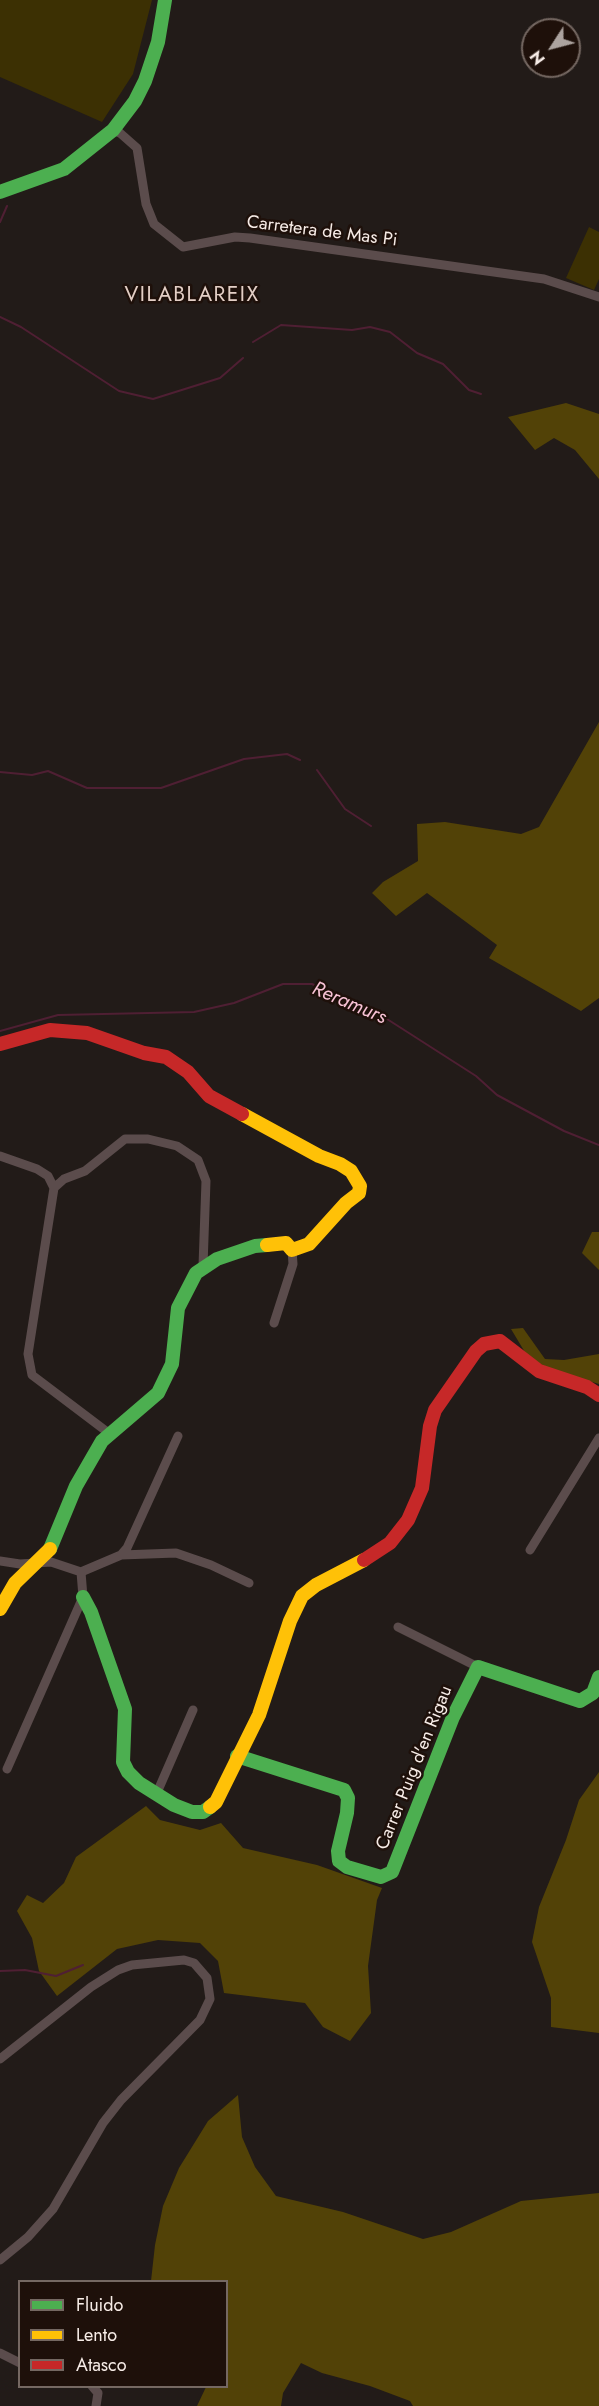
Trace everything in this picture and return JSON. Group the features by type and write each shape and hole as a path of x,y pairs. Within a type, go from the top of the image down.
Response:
{"street":[{"path":"0,192 64,169 112,130 140,91 158,42 165,0"},
{"name":"Carretera de Mas Pi","path":"112,130 120,133 137,148 146,204 154,224 183,247 226,239 250,238 544,279 599,297"},
{"path":"0,1044 50,1030 70,1031 87,1033 144,1053 166,1057 188,1072 209,1096 223,1106 255,1120 351,1171 358,1179 359,1193 346,1203 316,1239 292,1250"},
{"path":"0,1609 15,1584 48,1553 88,1464 102,1441 158,1393 167,1377 174,1353 178,1308 185,1292 203,1266 206,1181 198,1160 177,1146 148,1139 125,1139 86,1171 64,1179 54,1188"},
{"path":"0,1156 37,1169 48,1176 54,1188 28,1354 32,1374 110,1434"},
{"path":"203,1266 255,1246 286,1243 292,1250 293,1264 274,1323"},
{"path":"81,1572 83,1597 91,1612 125,1709 123,1762 128,1772 156,1796 192,1812 203,1812 216,1802 259,1715 290,1621 302,1596 316,1584 380,1551 390,1543 408,1520 422,1488 430,1426 435,1410 476,1351 484,1344 500,1341 539,1371 587,1387 599,1395"},
{"path":"121,1555 127,1548 178,1436"},
{"path":"530,1550 599,1437"},
{"path":"0,1561 38,1564 51,1562 81,1572 121,1555 176,1553 211,1565 249,1583"},
{"path":"7,1769 83,1597"},
{"path":"398,1627 478,1667 580,1701 588,1699 593,1693 599,1677"},
{"name":"Carrer Puig d'en Rigau","path":"237,1756 344,1790 347,1805 338,1851 339,1861 347,1867 381,1876 392,1872 453,1717 478,1667"},
{"path":"156,1796 193,1710"},
{"path":"0,2059 91,1987 118,1970 132,1965 184,1960 194,1963 207,1978 210,1999 200,2020 121,2100 103,2124 53,2209 28,2237 0,2260"},
{"path":"0,2353 18,2362"},
{"path":"94,2388 98,2393 96,2406"}],"shaded area":[{"path":"0,0 152,0 133,74 102,122 0,77"},
{"path":"589,227 599,232 599,279 594,290 566,278"},
{"path":"566,403 599,414 599,479 575,450 554,438 535,450 508,417"},
{"path":"599,722 599,998 581,1011 489,958 497,945 427,893 396,916 372,893 383,882 418,861 417,824 445,822 521,834 539,827"},
{"path":"592,1232 599,1232 599,1270 582,1253"},
{"path":"523,1328 545,1359 564,1360 599,1354 599,1384 548,1369 526,1354 511,1329"},
{"path":"599,1772 599,2033 551,2027 551,1998 532,1942 539,1907 566,1840 579,1800"},
{"path":"146,1806 160,1820 200,1830 221,1823 243,1848 317,1865 382,1888 377,1900 368,1966 371,2013 350,2041 323,2027 305,2003 224,1993 218,1961 200,1943 158,1940 117,1949 57,1996 39,1971 32,1938 17,1911 27,1895 43,1903 64,1883 76,1857"},
{"path":"238,2095 242,2137 255,2167 276,2196 343,2212 423,2239 451,2232 521,2201 599,2193 599,2406 413,2406 410,2401 370,2386 322,2373 301,2363 283,2393 281,2406 197,2406 206,2388 228,2388 228,2280 151,2280 163,2206 179,2168 208,2121"}],"waterway":[{"path":"0,222 7,206"},
{"path":"0,317 21,327 119,391 153,399 220,378 243,358"},
{"path":"253,342 281,325 352,330 370,327 390,332 417,353 443,364 469,390 481,394"},
{"path":"0,772 32,775 48,771 87,788 161,788 244,759 287,754 300,760"},
{"path":"317,770 345,809 371,826"},
{"name":"Reramurs","path":"0,1031 58,1015 194,1012 234,1003 283,984 312,984 387,1019 476,1076 497,1095 564,1131 599,1145"},
{"path":"0,1971 25,1970 56,1976 83,1965"}],"traffic: fast":[{"path":"0,192 64,169 113,130 135,101 145,81 158,42 165,0"},
{"path":"50,1549 76,1486 102,1441 158,1393 172,1364 178,1308 196,1273 217,1259 255,1246 267,1245"},
{"path":"83,1597 91,1612 125,1709 123,1762 128,1772 139,1783 174,1805 192,1812 203,1812 210,1807"},
{"path":"237,1756 344,1790 348,1798 347,1813 338,1851 339,1861 347,1867 381,1877 392,1872 453,1717 478,1667 580,1701 593,1693 599,1677"}],"traffic: slow":[{"path":"242,1114 319,1156 340,1164 351,1171 360,1186 359,1193 346,1203 309,1244 292,1250 286,1243 267,1245"},
{"path":"0,1609 15,1583 50,1549"},
{"path":"210,1807 216,1802 259,1715 290,1621 302,1596 316,1585 364,1560"}],"traffic: jam":[{"path":"0,1044 50,1030 87,1033 144,1053 166,1057 188,1072 209,1096 242,1114"},
{"path":"364,1560 390,1543 408,1520 422,1488 430,1426 435,1410 476,1351 484,1344 500,1341 539,1371 587,1387 599,1395"}],"district":[{"name":"VILABLAREIX","path":"192,296"}]}
